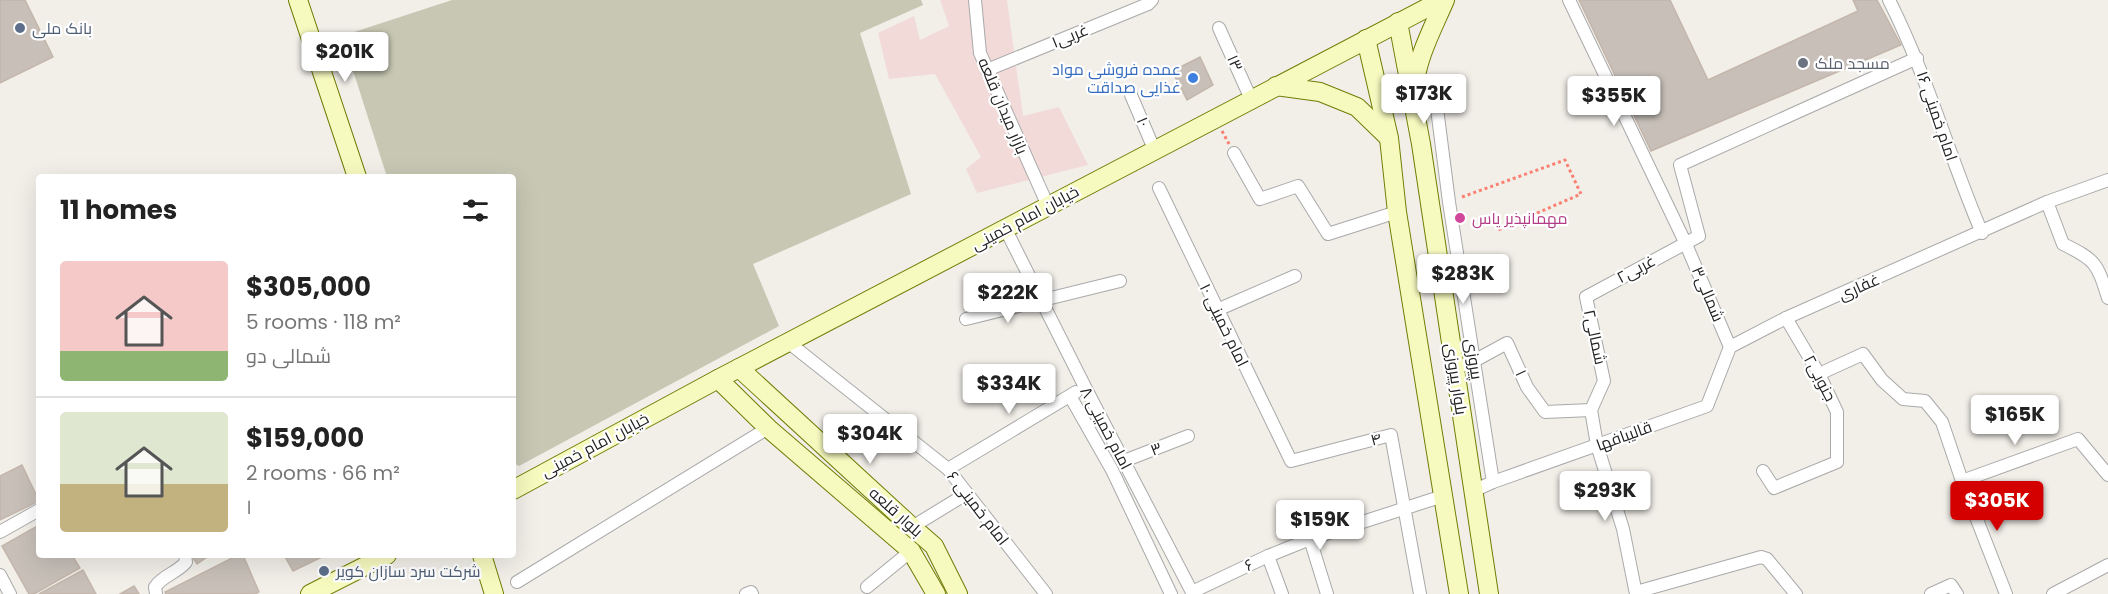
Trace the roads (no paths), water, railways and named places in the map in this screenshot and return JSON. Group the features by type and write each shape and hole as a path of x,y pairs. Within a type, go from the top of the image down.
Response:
{"main road":[{"path":"298,0 356,174"},
{"path":"1413,104 1415,77 1444,0"},
{"name":"خیابان امام خمینی","path":"516,488 1154,149 1444,0"},
{"name":"بلوار پیروزی","path":"1398,22 1421,144 1489,594"},
{"name":"بلوار پیروزی","path":"1366,39 1390,144 1397,212 1459,594"},
{"path":"1276,86 1320,92 1356,107 1390,144 1421,144"},
{"name":"بلوار قلعه","path":"739,368 934,546 958,594"},
{"name":"بلوار قلعه","path":"718,379 768,428 911,551 936,594"},
{"path":"310,594 381,558"},
{"path":"483,558 494,594"}],"street":[{"name":"بازار میدان قلعه","path":"975,0 980,52 1048,206"},
{"name":"غربی۱","path":"987,70 1148,4 1152,0"},
{"name":"شمالی۳","path":"1569,0 1685,242 1730,347"},
{"name":"امام خمینی ۱۶","path":"1889,0 1917,58 1963,189 1982,233"},
{"name":"۱۳","path":"1219,27 1251,99"},
{"path":"1685,242 1699,236 1680,165 1917,58"},
{"name":"پیروزی","path":"1435,93 1449,202 1493,482"},
{"name":"۱۰","path":"1131,95 1154,149"},
{"path":"1234,153 1260,199 1298,186 1328,234 1397,212"},
{"name":"غفاری","path":"1730,347 1786,318 1982,233 2047,202 2108,180"},
{"name":"امام خمینی ۱۰","path":"1159,188 1290,461"},
{"path":"2047,202 2063,244 2088,257 2099,270 2108,298"},
{"name":"امام خمینی ۸","path":"1005,228 1193,593"},
{"name":"غربی۲","path":"1586,297 1685,242"},
{"path":"1217,310 1295,276"},
{"path":"966,319 1120,281"},
{"name":"شمالی۲","path":"1586,297 1604,381 1591,410"},
{"name":"جنوبی۲","path":"1763,471 1774,488 1837,462 1837,412 1819,374 1786,318"},
{"name":"امام خمینی ۶","path":"788,342 948,469 1046,594"},
{"name":"۱","path":"1454,369 1474,362 1507,343 1527,387 1545,412 1591,410"},
{"name":"قالیبافها","path":"1473,491 1707,406 1730,347"},
{"path":"1819,374 1863,354 1882,380 1903,399 1925,401 1942,422 2004,593"},
{"path":"948,469 1085,387"},
{"path":"1070,396 1112,470 1171,594"},
{"path":"1591,410 1597,445 1623,529 1636,593 1761,557 1767,559 1796,594"},
{"path":"517,582 768,428"},
{"name":"۴","path":"1290,461 1391,435 1404,507"},
{"name":"۳","path":"1124,461 1188,436"},
{"path":"1962,481 2078,439 2108,475"},
{"path":"912,527 966,494"},
{"name":"۶","path":"1193,593 1268,556 1310,539 1443,496"},
{"path":"1404,507 1420,594"},
{"path":"0,532 36,512"},
{"path":"1310,539 1327,594"},
{"path":"867,587 911,551"},
{"path":"1268,556 1282,594"},
{"path":"156,594 155,587 159,580 181,568 186,562 185,558"},
{"path":"2053,594 2108,565"},
{"path":"0,575 10,594"},
{"path":"1931,594 1954,589"}],"place":[{"name":"بانک ملی","path":"20,28"},
{"name":"مسجد ملک","path":"1803,63"},
{"name":"عمده فروشی مواد غذایی صداقت","path":"1193,78"},
{"name":"مهمانپذیر یاس","path":"1460,218"},
{"name":"شرکت سرد سازان کویر","path":"324,571"}]}
